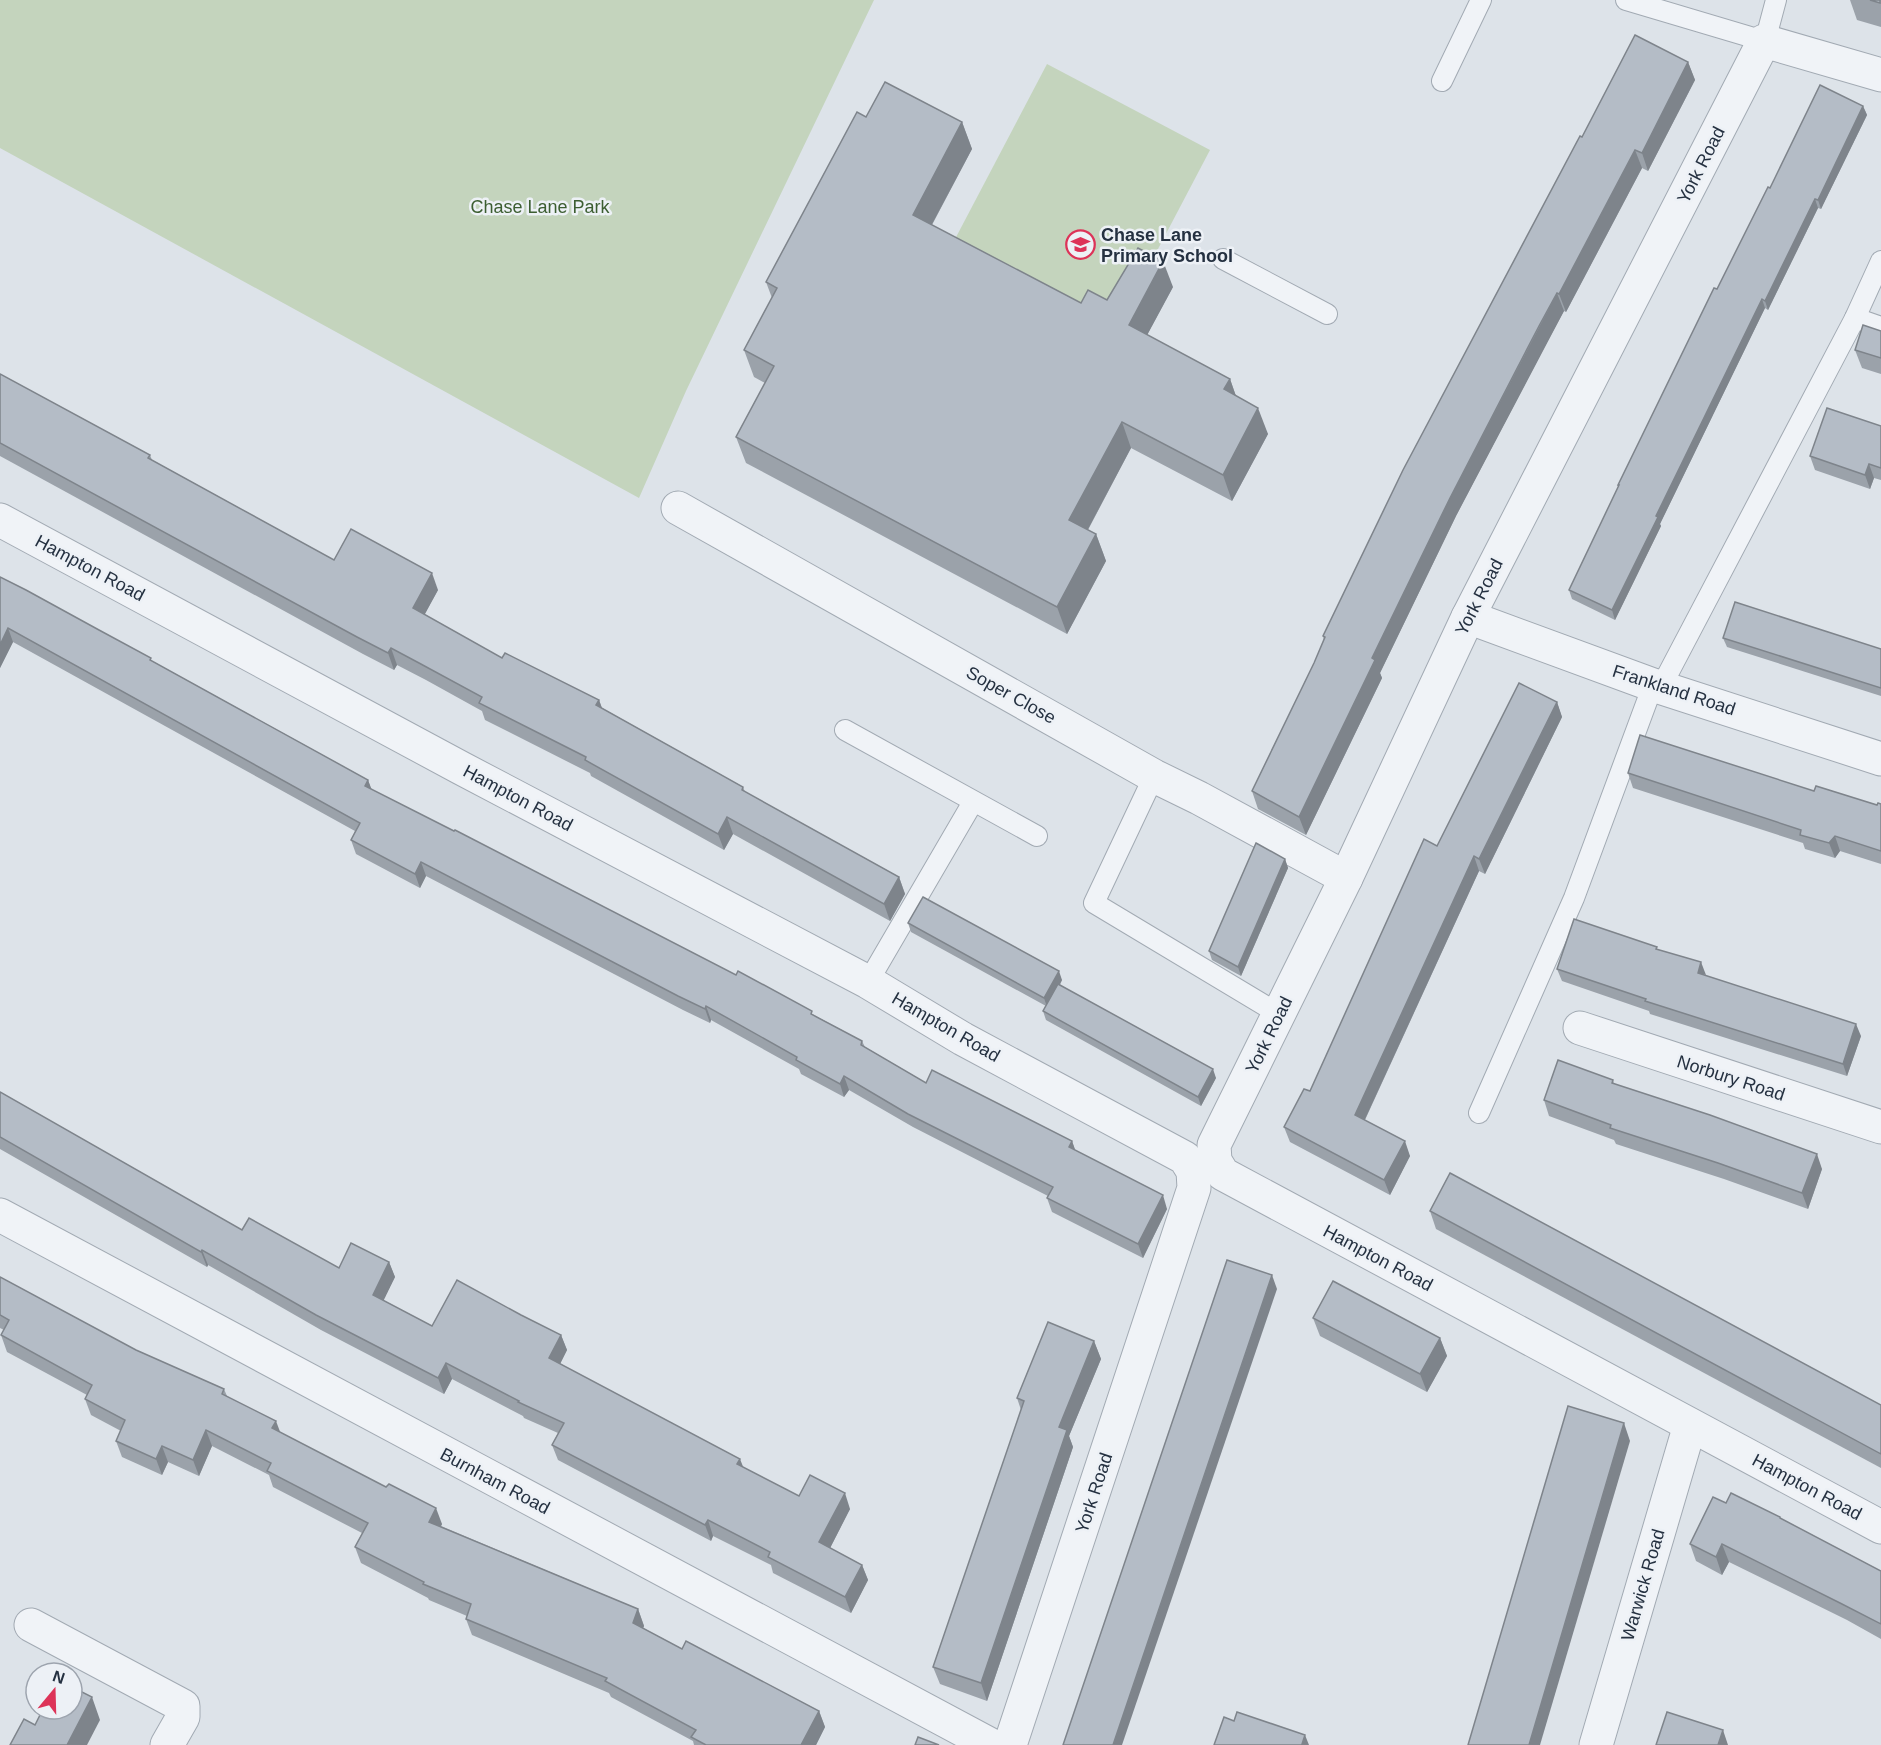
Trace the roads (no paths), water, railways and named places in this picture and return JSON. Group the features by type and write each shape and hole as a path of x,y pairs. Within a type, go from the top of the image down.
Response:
{"street":[{"path":"1764,41 1881,75"},
{"name":"York Road","path":"1010,1745 1194,1188 1346,878 1468,617 1764,41"},
{"name":"Soper Close","path":"678,508 1154,776 1346,878"},
{"name":"Hampton Road","path":"0,520 461,768 868,982 963,1039 1185,1158 1223,1174 1881,1527"},
{"name":"Frankland Road","path":"1468,617 1657,686 1880,757"},
{"name":"Norbury Road","path":"1580,1028 1881,1127"},
{"name":"Burnham Road","path":"0,1215 991,1745"},
{"name":"Warwick Road","path":"1596,1745 1690,1425"},
{"path":"31,1625 183,1706 183,1717 167,1745"}],"lane":[{"path":"1442,81 1481,0"},
{"path":"1626,0 1764,41 1776,0"},
{"path":"1222,259 1326,314"},
{"path":"1479,1113 1574,898 1657,686 1855,318 1881,261"},
{"path":"1855,318 1881,327"},
{"path":"845,730 1037,836"},
{"path":"1154,776 1094,903 1279,1014"},
{"path":"868,982 973,802"}],"place":[{"name":"Chase Lane Primary School","path":"1080,245"}],"park label":[{"name":"Chase Lane Park","path":"540,207"}]}
